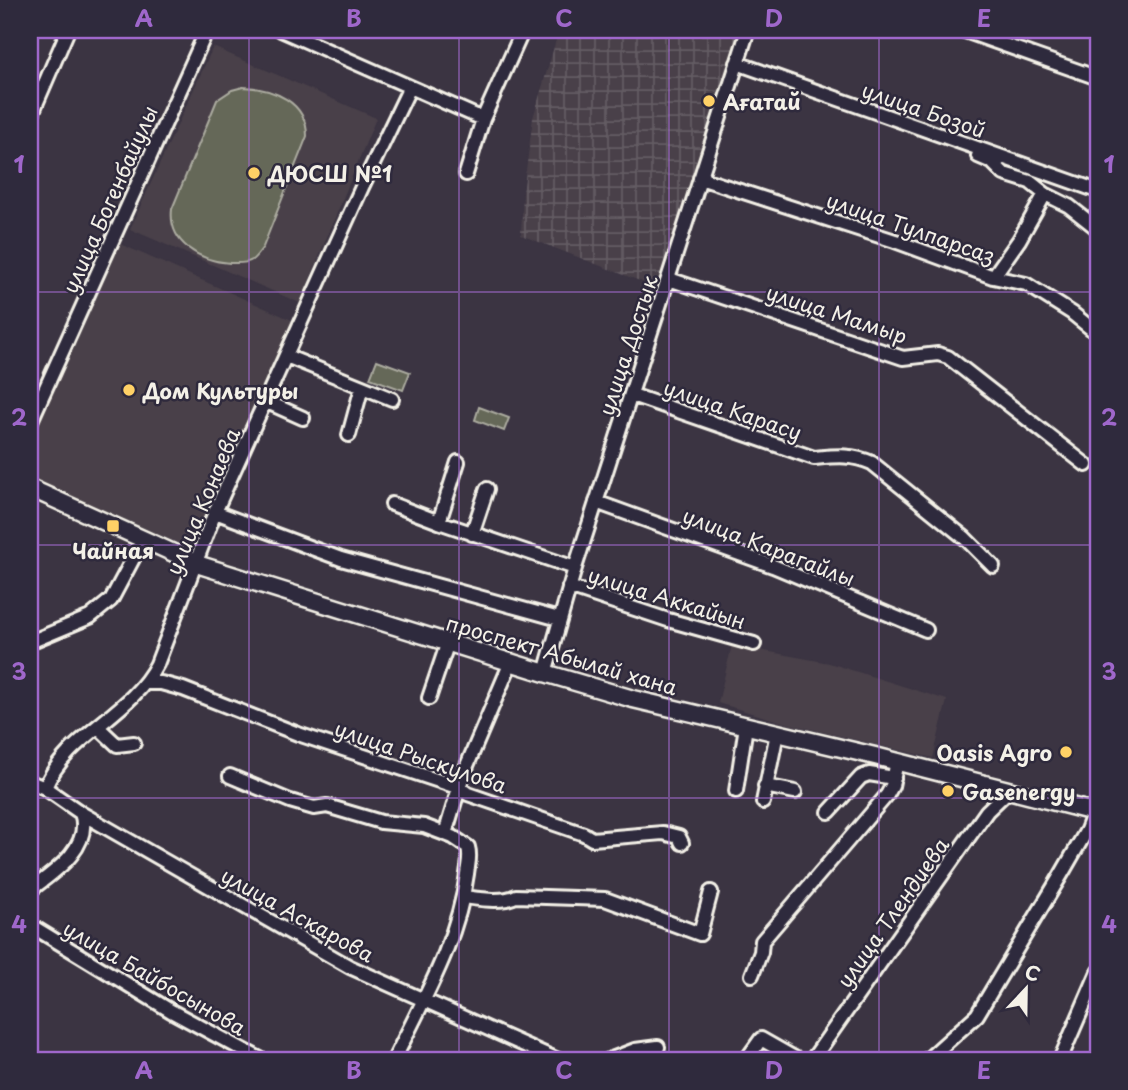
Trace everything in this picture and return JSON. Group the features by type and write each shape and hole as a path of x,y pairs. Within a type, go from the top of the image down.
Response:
{"main road":[{"name":"проспект Абылай хана","path":"30,488 194,563 545,673 633,699 897,761 1096,813"}],"street":[{"path":"30,118 68,30"},
{"name":"улица Богенбайулы","path":"30,424 207,30"},
{"path":"281,30 483,119"},
{"path":"466,174 483,119 523,30"},
{"name":"улица Достык","path":"545,673 569,587 748,30"},
{"path":"962,30 1098,78"},
{"name":"улица Бозой","path":"737,63 1098,191"},
{"name":"улица Конаева","path":"45,788 61,761 127,704 147,683 162,654 215,512 410,87"},
{"path":"957,141 957,146 992,162 1004,174 1030,181 1098,229"},
{"name":"улица Тулпарсаз","path":"700,178 883,237 993,277 1026,284 1072,313 1098,334"},
{"path":"993,277 1045,194"},
{"name":"улица Мамыр","path":"669,279 903,358 938,354 948,357 1086,465"},
{"path":"286,356 392,399"},
{"path":"349,435 362,387"},
{"name":"улица Карасу","path":"632,395 814,458 858,456 872,463 965,538 993,566"},
{"path":"265,401 303,418"},
{"path":"439,522 458,462"},
{"path":"472,534 487,489"},
{"name":"улица Карагайлы","path":"596,502 774,566 926,630"},
{"path":"392,504 575,568"},
{"path":"215,512 341,559 559,619"},
{"path":"30,642 90,617 111,600 143,540"},
{"name":"улица Аккайын","path":"569,587 668,620 754,643"},
{"path":"429,698 448,642"},
{"path":"445,834 463,775 511,662"},
{"name":"улица Рыскулова","path":"147,683 161,682 298,734 460,788 468,794 571,829 592,839 663,833 679,837 682,843"},
{"path":"736,792 746,726"},
{"path":"98,727 117,745 134,743"},
{"path":"777,733 761,795 794,792"},
{"path":"752,975 761,952 762,941 887,795 897,761"},
{"path":"829,812 861,777 869,774 894,778"},
{"path":"230,776 290,801 314,807 327,806 381,821 411,823 445,834 468,847 471,854 464,897 440,967 394,1060"},
{"name":"улица Аскарова","path":"30,782 45,788 81,813 350,967 558,1060"},
{"name":"улица Тлендиева","path":"812,1060 987,811 1009,790"},
{"path":"30,890 65,863 80,841 84,821 81,813"},
{"path":"927,1060 977,1015 1096,813"},
{"path":"464,897 605,899 700,934 711,892"},
{"name":"улица Байбосынова","path":"30,926 171,1010 262,1060"},
{"path":"1060,1060 1098,972"},
{"path":"746,1060 761,1039 798,1060"},
{"path":"609,1060 658,1047"}],"shaded area":[{"path":"559,30 741,30 663,290 521,235 523,193 533,118"},
{"name":"ДЮСШ №1","path":"213,47 376,118 300,303 130,229"},
{"path":"118,243 294,321 194,550 30,478 30,444"},
{"path":"732,645 829,663 947,700 933,758 789,724 718,703"}],"green space":[{"path":"243,87 266,90 286,99 301,114 307,136 263,247 250,261 219,262 197,254 181,241 175,232 172,209 217,100 232,90"},
{"path":"377,360 410,372 403,390 370,378"},
{"path":"479,407 509,418 504,431 475,420"}],"place":[{"name":"Ағатай","path":"709,101"},
{"name":"ДЮСШ №1","path":"254,173"},
{"name":"Дом Культуры","path":"129,390"},
{"name":"Чайная","path":"113,526"},
{"name":"Oasis Agro","path":"1066,752"},
{"name":"Gasenergy","path":"948,791"}]}
